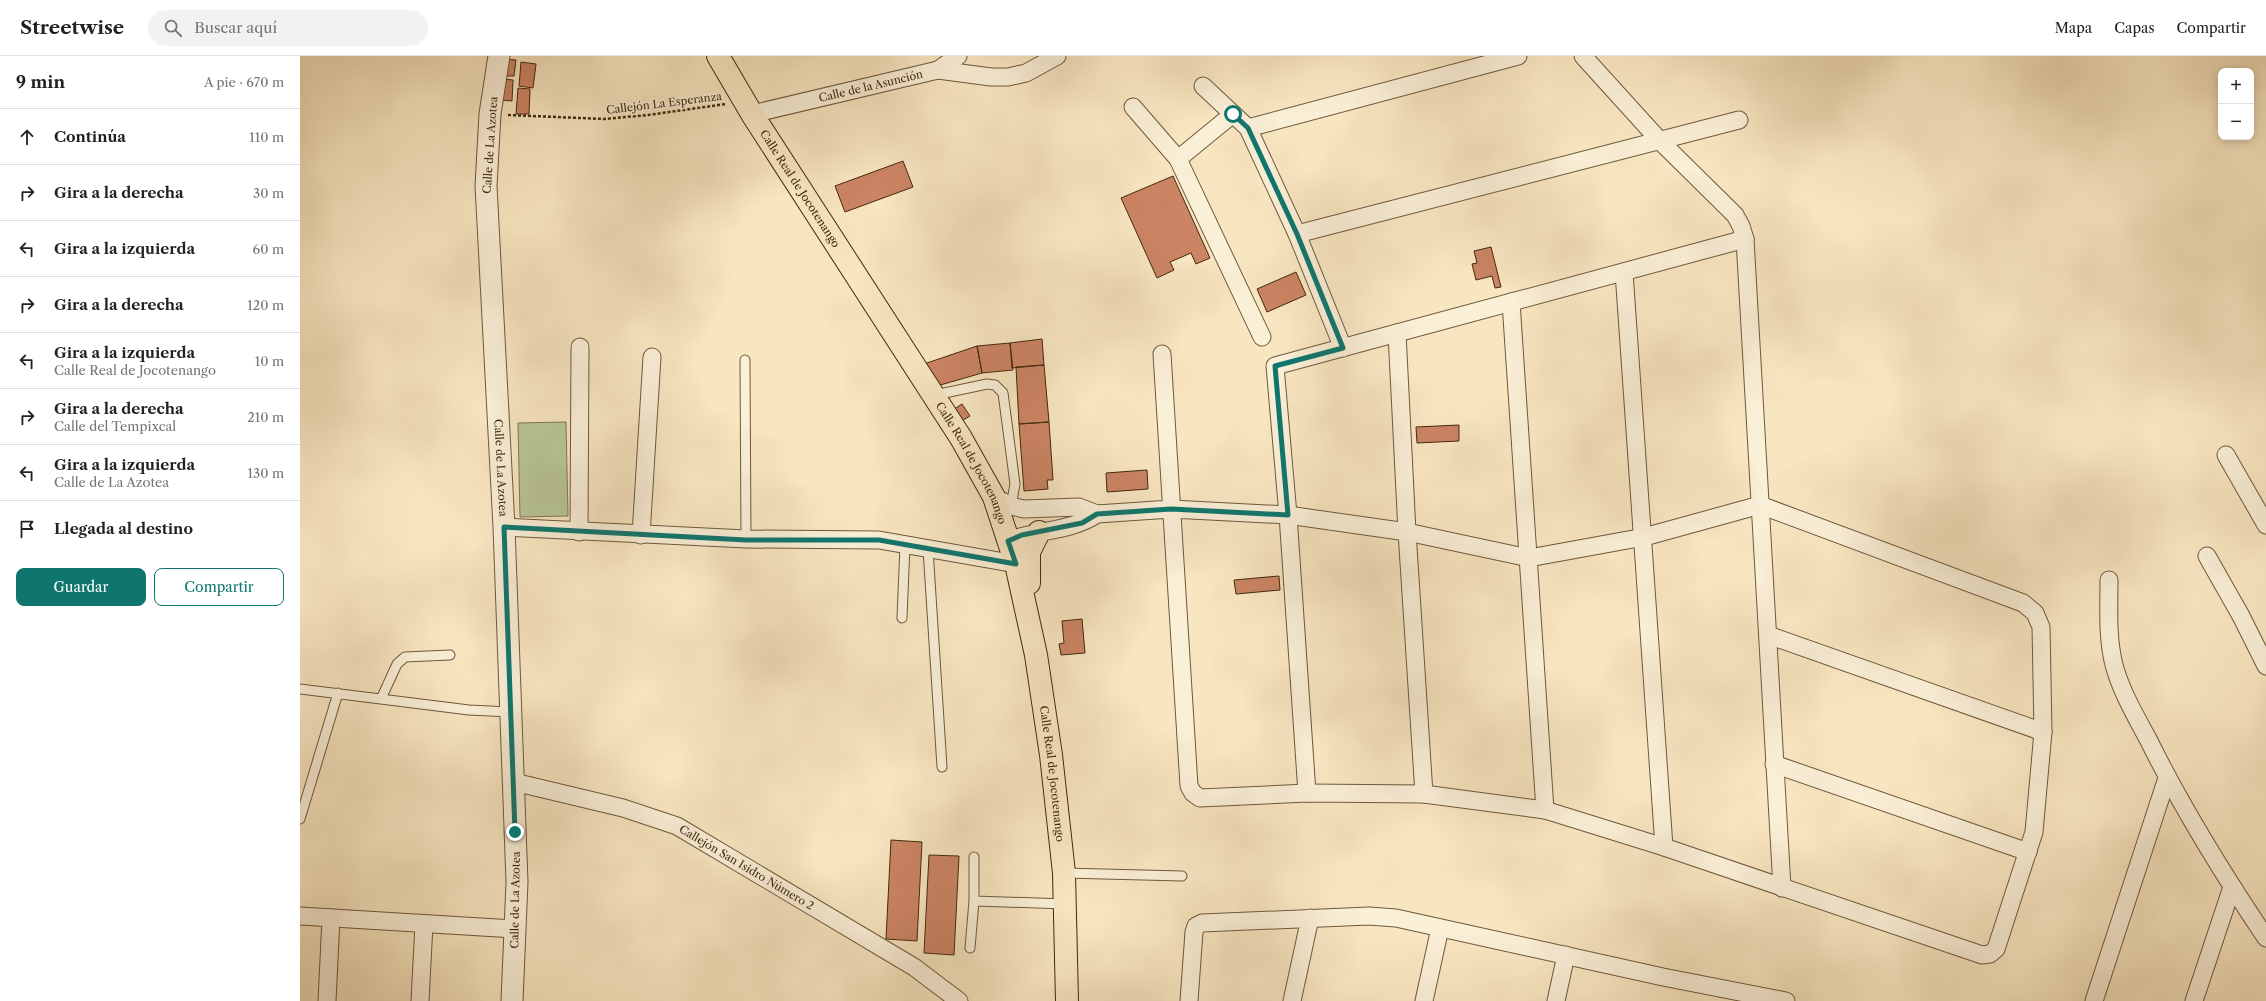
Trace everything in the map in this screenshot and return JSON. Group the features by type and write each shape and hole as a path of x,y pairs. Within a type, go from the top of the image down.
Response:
{"main road":[{"name":"Calle Real de Jocotenango","path":"718,56 748,108 1002,501 1008,541 1016,564 1036,656 1051,755 1064,873 1066,904 1067,1001"},
{"path":"1036,656 1027,564 1029,552 1039,532"}],"street":[{"name":"Calle de La Azotea","path":"499,56 490,114 486,186 504,527 514,782 517,882 512,1001"},
{"path":"938,70 958,56"},
{"name":"Calle de la Asunción","path":"748,108 938,70 991,77 1008,77 1026,73 1057,56"},
{"path":"1248,128 1518,56"},
{"path":"1583,56 1660,141 1735,215 1742,226 1745,239 1782,888"},
{"path":"1203,86 1248,128 1297,234 1343,348"},
{"path":"1133,107 1178,159 1262,337"},
{"path":"1178,159 1233,114"},
{"path":"1297,234 1739,120"},
{"path":"1306,793 1288,515 1275,366 1745,239"},
{"path":"1624,272 1644,537 1664,847"},
{"path":"1511,302 1545,810"},
{"path":"1397,333 1407,532 1424,794"},
{"path":"579,532 580,347"},
{"path":"1002,501 1024,509 1079,507 1097,514 1171,509 1288,515 1407,532 1529,558 1644,537 1760,505 2023,603 2035,613 2041,627 2042,732 2034,832 1996,949 1990,954 1982,955 1664,847 1545,810 1424,794 1306,793 1200,798 1193,793 1189,786 1171,509 1162,354"},
{"path":"641,535 652,358"},
{"path":"2226,454 2266,525"},
{"path":"1058,508 1062,528"},
{"path":"1008,541 1022,535 1082,523 1097,514"},
{"path":"504,527 746,540 863,540 905,544 1016,564"},
{"path":"2208,556 2241,616 2266,666"},
{"path":"2109,580 2110,631 2114,664 2121,686 2167,778 2232,887 2266,938"},
{"path":"1768,635 2042,732"},
{"path":"1774,764 2028,852"},
{"path":"2094,1001 2167,778"},
{"name":"Callejón San Isidro Número 2","path":"514,782 623,808 677,826 914,967 959,1001"},
{"path":"2194,1001 2232,887"},
{"path":"300,916 515,929"},
{"path":"1189,1001 1196,926 1202,923 1369,916 1396,918 1786,1001"},
{"path":"327,1001 331,918"},
{"path":"1292,1001 1310,918"},
{"path":"420,1001 424,924"},
{"path":"1424,1001 1440,928"},
{"path":"1556,1001 1566,955"}],"lane":[{"path":"744,360 746,540"},
{"path":"934,396 987,384 999,387 1003,393 1015,484 1002,501"},
{"path":"902,618 905,544"},
{"path":"928,549 942,767"},
{"path":"381,699 397,664 405,657 450,655"},
{"path":"300,689 469,710 511,712"},
{"path":"300,819 338,693"},
{"path":"970,948 974,901 974,857"},
{"path":"1064,873 1182,876"},
{"path":"974,901 1066,904"}],"path":[{"name":"Callejón La Esperanza","path":"490,114 604,119 748,108"}],"green space":[{"path":"566,422 568,516 520,517 518,423"}],"building":[{"path":"504,59 516,60 514,76 503,76"},
{"path":"521,62 536,64 533,88 519,86"},
{"path":"502,79 513,80 512,101 501,100"},
{"path":"518,88 530,89 529,114 516,114"},
{"path":"903,161 913,187 845,212 835,186"},
{"path":"1173,176 1210,258 1196,264 1191,253 1170,262 1174,270 1157,278 1121,198"},
{"path":"1491,247 1501,287 1495,288 1492,276 1476,280 1472,264 1477,263 1474,251"},
{"path":"1296,272 1306,295 1267,312 1257,289"},
{"path":"1042,339 1044,365 1012,368 1010,343"},
{"path":"1010,343 1013,370 982,373 977,346"},
{"path":"977,346 982,373 937,386 924,364"},
{"path":"1044,365 1049,422 1019,424 1016,367"},
{"path":"962,404 970,416 958,423 951,411"},
{"path":"1049,422 1053,480 1047,480 1048,489 1024,491 1019,424"},
{"path":"1459,425 1459,441 1417,443 1416,427"},
{"path":"1147,470 1148,489 1107,492 1106,473"},
{"path":"1279,576 1280,590 1236,594 1234,580"},
{"path":"1082,619 1085,653 1061,655 1059,644 1064,643 1062,621"},
{"path":"891,840 922,842 917,941 886,939"},
{"path":"929,855 959,856 954,955 924,953"}],"route":[{"path":"515,832 504,527 608,534 746,540 879,540 1016,564 1008,541 1022,535 1082,523 1097,514 1171,509 1288,515 1275,366 1343,348 1297,234 1248,128 1233,114"}]}
